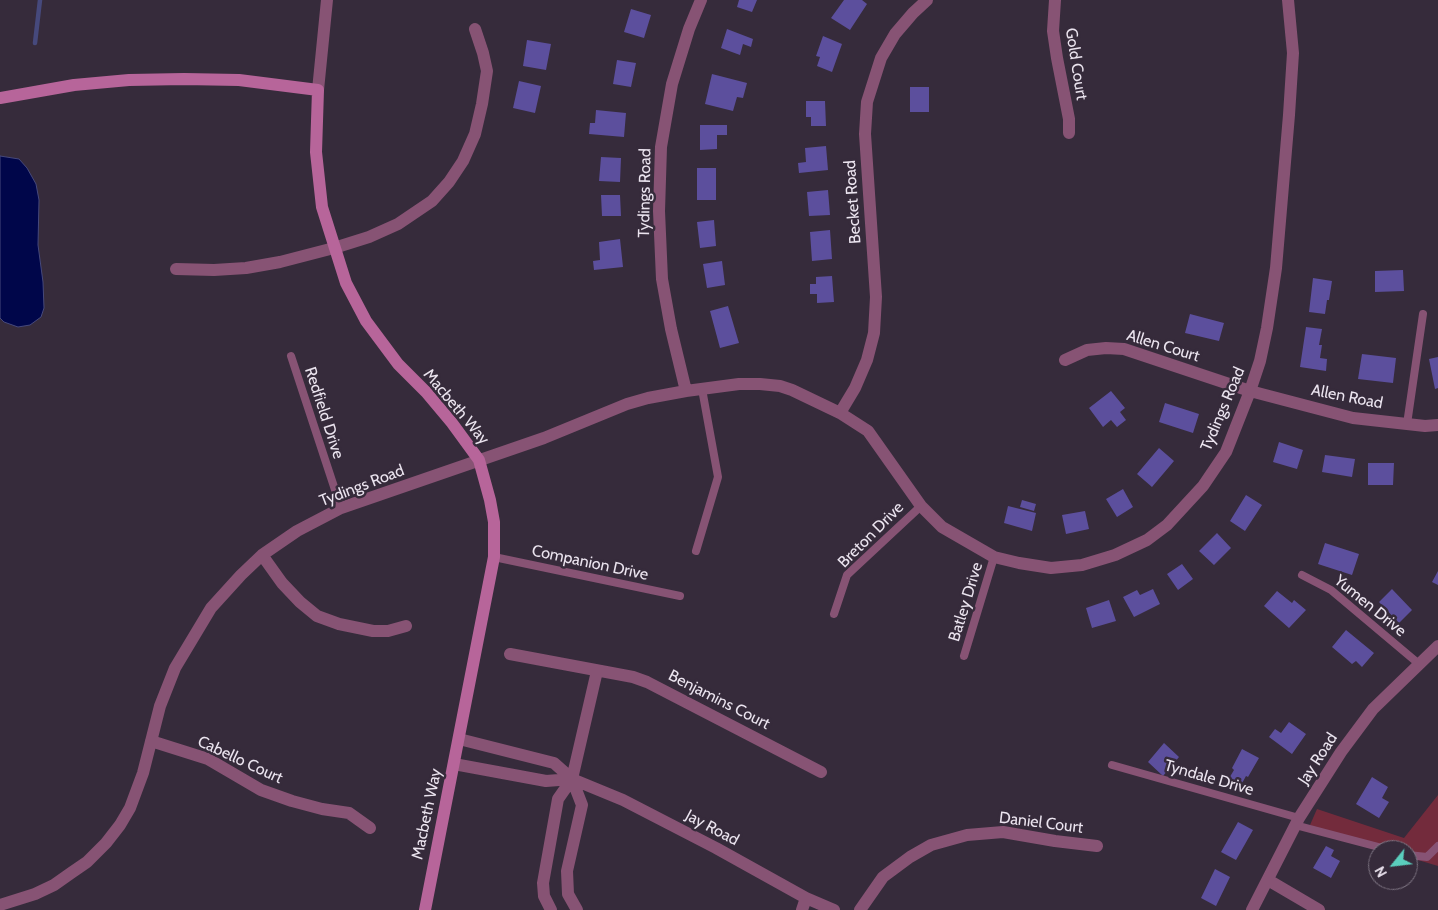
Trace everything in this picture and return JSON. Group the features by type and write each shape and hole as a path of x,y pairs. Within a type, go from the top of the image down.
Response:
{"street":[{"name":"Macbeth Way","path":"328,0 318,90 316,152 322,207 334,248 346,284 366,320 398,364 426,392 479,460 494,522 494,557 424,910"},
{"name":"Tydings Road","path":"686,391 671,329 662,279 659,211 661,148 672,84 689,29 701,0"},
{"name":"Becket Road","path":"840,412 855,388 867,360 874,333 876,297 865,134 867,102 881,58 895,34 927,0"},
{"name":"Gold Court","path":"1055,0 1053,32 1056,58 1069,119 1069,133"},
{"name":"Tydings Road","path":"0,905 35,894 87,862 106,843 120,825 130,808 144,773 160,706 175,668 210,608 262,556 297,531 341,508 544,438 627,404 686,391 739,384 771,384 792,390 840,412 868,431 920,506 942,527 994,557 1050,568 1082,565 1115,555 1147,540 1167,525 1203,486 1226,452 1260,361 1276,268 1289,115 1293,52 1288,0"},
{"path":"176,269 214,270 246,268 280,262 334,248 376,234 415,214 438,195 449,182 463,161 474,134 482,104 486,71 483,53 475,29"},
{"path":"0,98 74,85 129,80 239,80 318,90"},
{"name":"Allen Court","path":"1065,360 1087,350 1124,349 1250,391"},
{"name":"Allen Road","path":"1250,391 1353,418 1407,424 1438,425"},
{"path":"262,556 282,583 317,616 339,624 373,631 388,631 406,626"},
{"name":"Jay Road","path":"1252,910 1297,821 1341,752 1372,710 1438,646"},
{"name":"Benjamins Court","path":"510,654 633,677 647,682 821,772"},
{"path":"551,910 544,896 543,883 558,799 572,779 597,671"},
{"name":"Jay Road","path":"459,739 554,763 572,779 623,800 716,848 804,904 834,910"},
{"name":"Cabello Court","path":"151,741 208,759 261,790 284,799 322,809 349,813 370,828"},
{"name":"Jay Road","path":"454,764 546,781 572,779"},
{"path":"572,779 582,805 567,871 568,894 577,910"},
{"name":"Daniel Court","path":"860,910 883,878 910,857 931,845 967,835 1003,832 1097,846"},
{"path":"1268,880 1319,910"}],"lane":[{"path":"1407,424 1423,314"},
{"name":"Redfield Drive","path":"291,356 341,508"},
{"path":"696,551 718,478 702,389"},
{"name":"Breton Drive","path":"834,614 847,575 920,506"},
{"name":"Companion Drive","path":"494,557 680,596"},
{"name":"Batley Drive","path":"964,656 994,557"},
{"name":"Yumen Drive","path":"1302,575 1331,590 1419,664"},
{"name":"Tyndale Drive","path":"1112,765 1368,843"},
{"path":"1418,856 1427,857 1438,846"}],"shaded area":[{"path":"0,156 19,159 27,168 36,184 39,200 38,245 44,308 41,317 30,325 18,327 4,322 0,318"},
{"path":"1438,795 1438,866 1418,860 1418,840 1368,840 1368,845 1328,835 1310,825 1317,809 1404,838"}],"building":[{"path":"739,0 757,0 752,12 737,7"},
{"path":"844,0 862,0 867,4 850,30 831,18"},
{"path":"631,9 651,15 644,38 624,32"},
{"path":"727,29 753,39 751,47 743,44 740,55 721,48"},
{"path":"823,36 842,44 832,72 817,66 820,57 816,56"},
{"path":"527,40 551,44 546,70 523,66"},
{"path":"617,60 636,63 631,87 613,84"},
{"path":"712,74 747,83 743,98 737,97 733,111 705,104"},
{"path":"519,81 541,86 535,113 513,108"},
{"path":"910,87 929,87 929,112 910,112"},
{"path":"806,101 825,101 826,126 811,126 811,117 806,117"},
{"path":"596,110 626,113 624,137 589,134 590,123 595,123"},
{"path":"700,125 727,125 727,135 717,135 717,149 700,150"},
{"path":"826,146 828,170 799,173 798,163 806,162 805,148"},
{"path":"601,157 621,158 620,182 599,181"},
{"path":"697,168 716,168 716,200 697,200"},
{"path":"828,190 830,215 809,216 807,192"},
{"path":"601,195 620,195 621,216 602,216"},
{"path":"714,220 716,246 700,248 697,222"},
{"path":"830,230 832,259 812,261 810,232"},
{"path":"620,239 623,267 594,270 593,261 600,260 599,242"},
{"path":"722,261 725,285 707,288 703,264"},
{"path":"1403,270 1404,291 1375,292 1375,271"},
{"path":"832,276 834,302 817,303 817,294 810,294 810,284 816,284 816,277"},
{"path":"1313,278 1332,281 1325,314 1309,312"},
{"path":"728,306 739,343 720,348 710,311"},
{"path":"1190,314 1224,323 1219,341 1185,333"},
{"path":"1306,327 1322,329 1319,345 1322,345 1320,358 1327,359 1326,371 1300,367"},
{"path":"1362,354 1396,358 1393,383 1358,379"},
{"path":"1438,357 1438,388 1435,389 1429,359"},
{"path":"1111,391 1125,408 1120,412 1126,420 1117,427 1111,420 1103,427 1089,408"},
{"path":"1165,403 1199,414 1193,433 1159,422"},
{"path":"1279,442 1303,450 1297,469 1273,462"},
{"path":"1159,448 1174,461 1152,487 1137,474"},
{"path":"1325,455 1355,459 1352,477 1322,472"},
{"path":"1368,463 1394,463 1393,485 1368,485"},
{"path":"1123,489 1133,507 1117,517 1106,499"},
{"path":"1246,495 1262,505 1245,531 1230,521"},
{"path":"1022,500 1036,504 1034,511 1020,507"},
{"path":"1008,506 1036,513 1032,531 1004,523"},
{"path":"1085,511 1089,529 1066,534 1062,515"},
{"path":"1217,533 1231,548 1214,565 1199,551"},
{"path":"1325,543 1359,554 1352,575 1318,564"},
{"path":"1182,564 1193,579 1178,590 1167,574"},
{"path":"1438,571 1438,585 1432,582"},
{"path":"1153,589 1160,604 1134,617 1123,597 1137,590 1140,595"},
{"path":"1392,589 1412,610 1399,623 1379,602"},
{"path":"1277,591 1292,603 1294,600 1306,610 1289,628 1264,606"},
{"path":"1109,600 1116,621 1092,628 1086,608"},
{"path":"1346,630 1374,653 1362,667 1356,661 1352,664 1332,647"},
{"path":"1289,722 1306,734 1292,754 1269,737 1275,729 1281,733"},
{"path":"1164,743 1179,757 1163,776 1148,762"},
{"path":"1242,749 1259,758 1240,787 1228,780"},
{"path":"1372,777 1388,787 1382,798 1389,802 1379,818 1356,804"},
{"path":"1238,822 1253,830 1236,860 1221,852"},
{"path":"1326,846 1334,850 1331,856 1340,861 1331,878 1313,868"},
{"path":"1215,869 1230,877 1216,906 1201,898"}],"waterway":[{"path":"35,43 40,0"}]}
